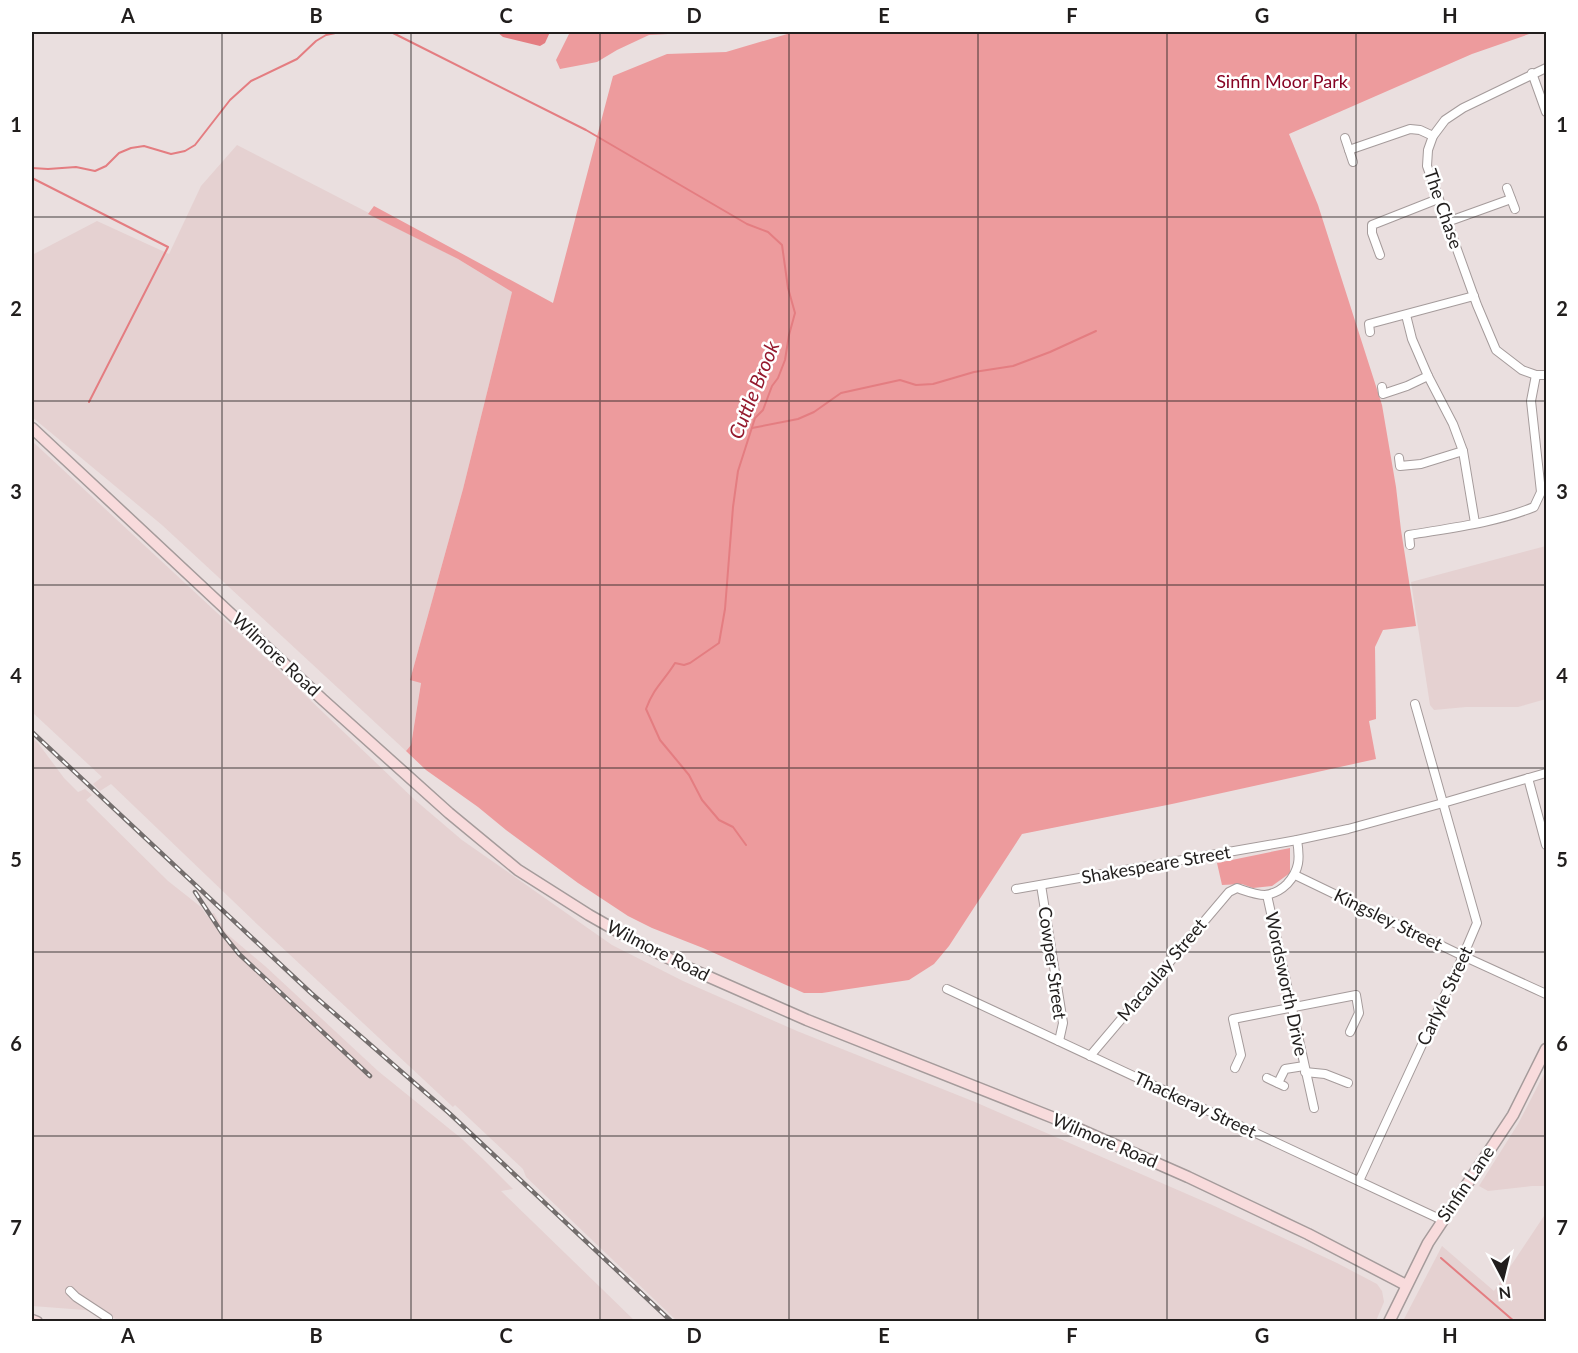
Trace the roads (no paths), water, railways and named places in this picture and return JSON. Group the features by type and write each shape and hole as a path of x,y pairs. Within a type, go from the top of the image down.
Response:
{"street":[{"path":"1349,150 1410,129 1420,130 1433,136 1446,120 1463,108 1546,68"},
{"path":"1532,73 1546,112"},
{"name":"The Chase","path":"1433,136 1428,150 1427,166 1477,305 1496,350 1522,370 1536,375"},
{"path":"1345,138 1353,162"},
{"path":"1507,188 1515,209"},
{"path":"1380,255 1372,233 1372,225 1438,199"},
{"path":"1447,222 1511,199"},
{"path":"1370,332 1368,324 1474,296"},
{"path":"1406,315 1412,339 1453,424 1463,451 1475,523"},
{"path":"1410,545 1408,536 1519,513 1534,507 1541,492 1531,401 1536,375 1546,375"},
{"path":"1382,387 1383,394 1428,376"},
{"name":"Wilmore Road","path":"32,428 322,699 433,798 518,870 589,915 649,950 807,1020 1054,1118 1188,1177 1308,1234 1406,1285"},
{"path":"1399,458 1400,466 1421,464 1463,451"},
{"name":"Carlyle Street","path":"1359,1181 1477,922 1415,704"},
{"name":"Shakespeare Street","path":"1016,889 1348,829 1546,773"},
{"path":"1528,778 1546,845"},
{"path":"1267,895 1282,889 1295,875 1299,856 1297,840"},
{"name":"Kingsley Street","path":"1295,875 1546,994"},
{"name":"Cowper Street","path":"1041,885 1063,1023 1059,1041"},
{"name":"Shakespeare Street","path":"1237,888 1254,894 1267,895"},
{"name":"Macaulay Street","path":"1090,1056 1229,892 1237,888"},
{"name":"Wordsworth Drive","path":"1267,895 1314,1108"},
{"name":"Thackeray Street","path":"947,989 1442,1220"},
{"path":"1235,1068 1241,1055 1233,1019 1356,995 1359,1012 1350,1032"},
{"name":"Sinfin Lane","path":"1389,1322 1428,1243 1513,1115 1546,1049"},
{"path":"1267,1078 1281,1085 1286,1069 1305,1069 1347,1083"},
{"path":"70,1292 108,1318"},
{"path":"32,1320 37,1322"}],"waterway":[{"name":"Cuttle Brook","path":"32,168 76,167 95,171 106,166 119,153 131,148 144,146 171,154 185,151 195,145 230,100 251,81 297,59 326,35 340,32 371,32"},
{"name":"Cuttle Brook","path":"391,32 586,130 747,224 768,232 782,245 788,288 795,313 785,360 763,410 755,418 738,471 725,609 719,643 690,663 684,665 675,663 646,709 660,740 689,775 702,800 719,820 733,827 746,845"},
{"path":"32,178 168,247 89,402"},
{"path":"752,428 798,419 814,412 841,393 900,380 916,385 933,384 974,372 1013,366 1096,331"},
{"name":"Cuttle Brook","path":"1441,1258 1515,1322"}],"railway":[{"path":"32,732 311,993 449,1113 672,1322"},
{"path":"195,892 239,954 370,1076"}],"park label":[{"name":"Sinfin Moor Park","path":"1282,82"}]}
